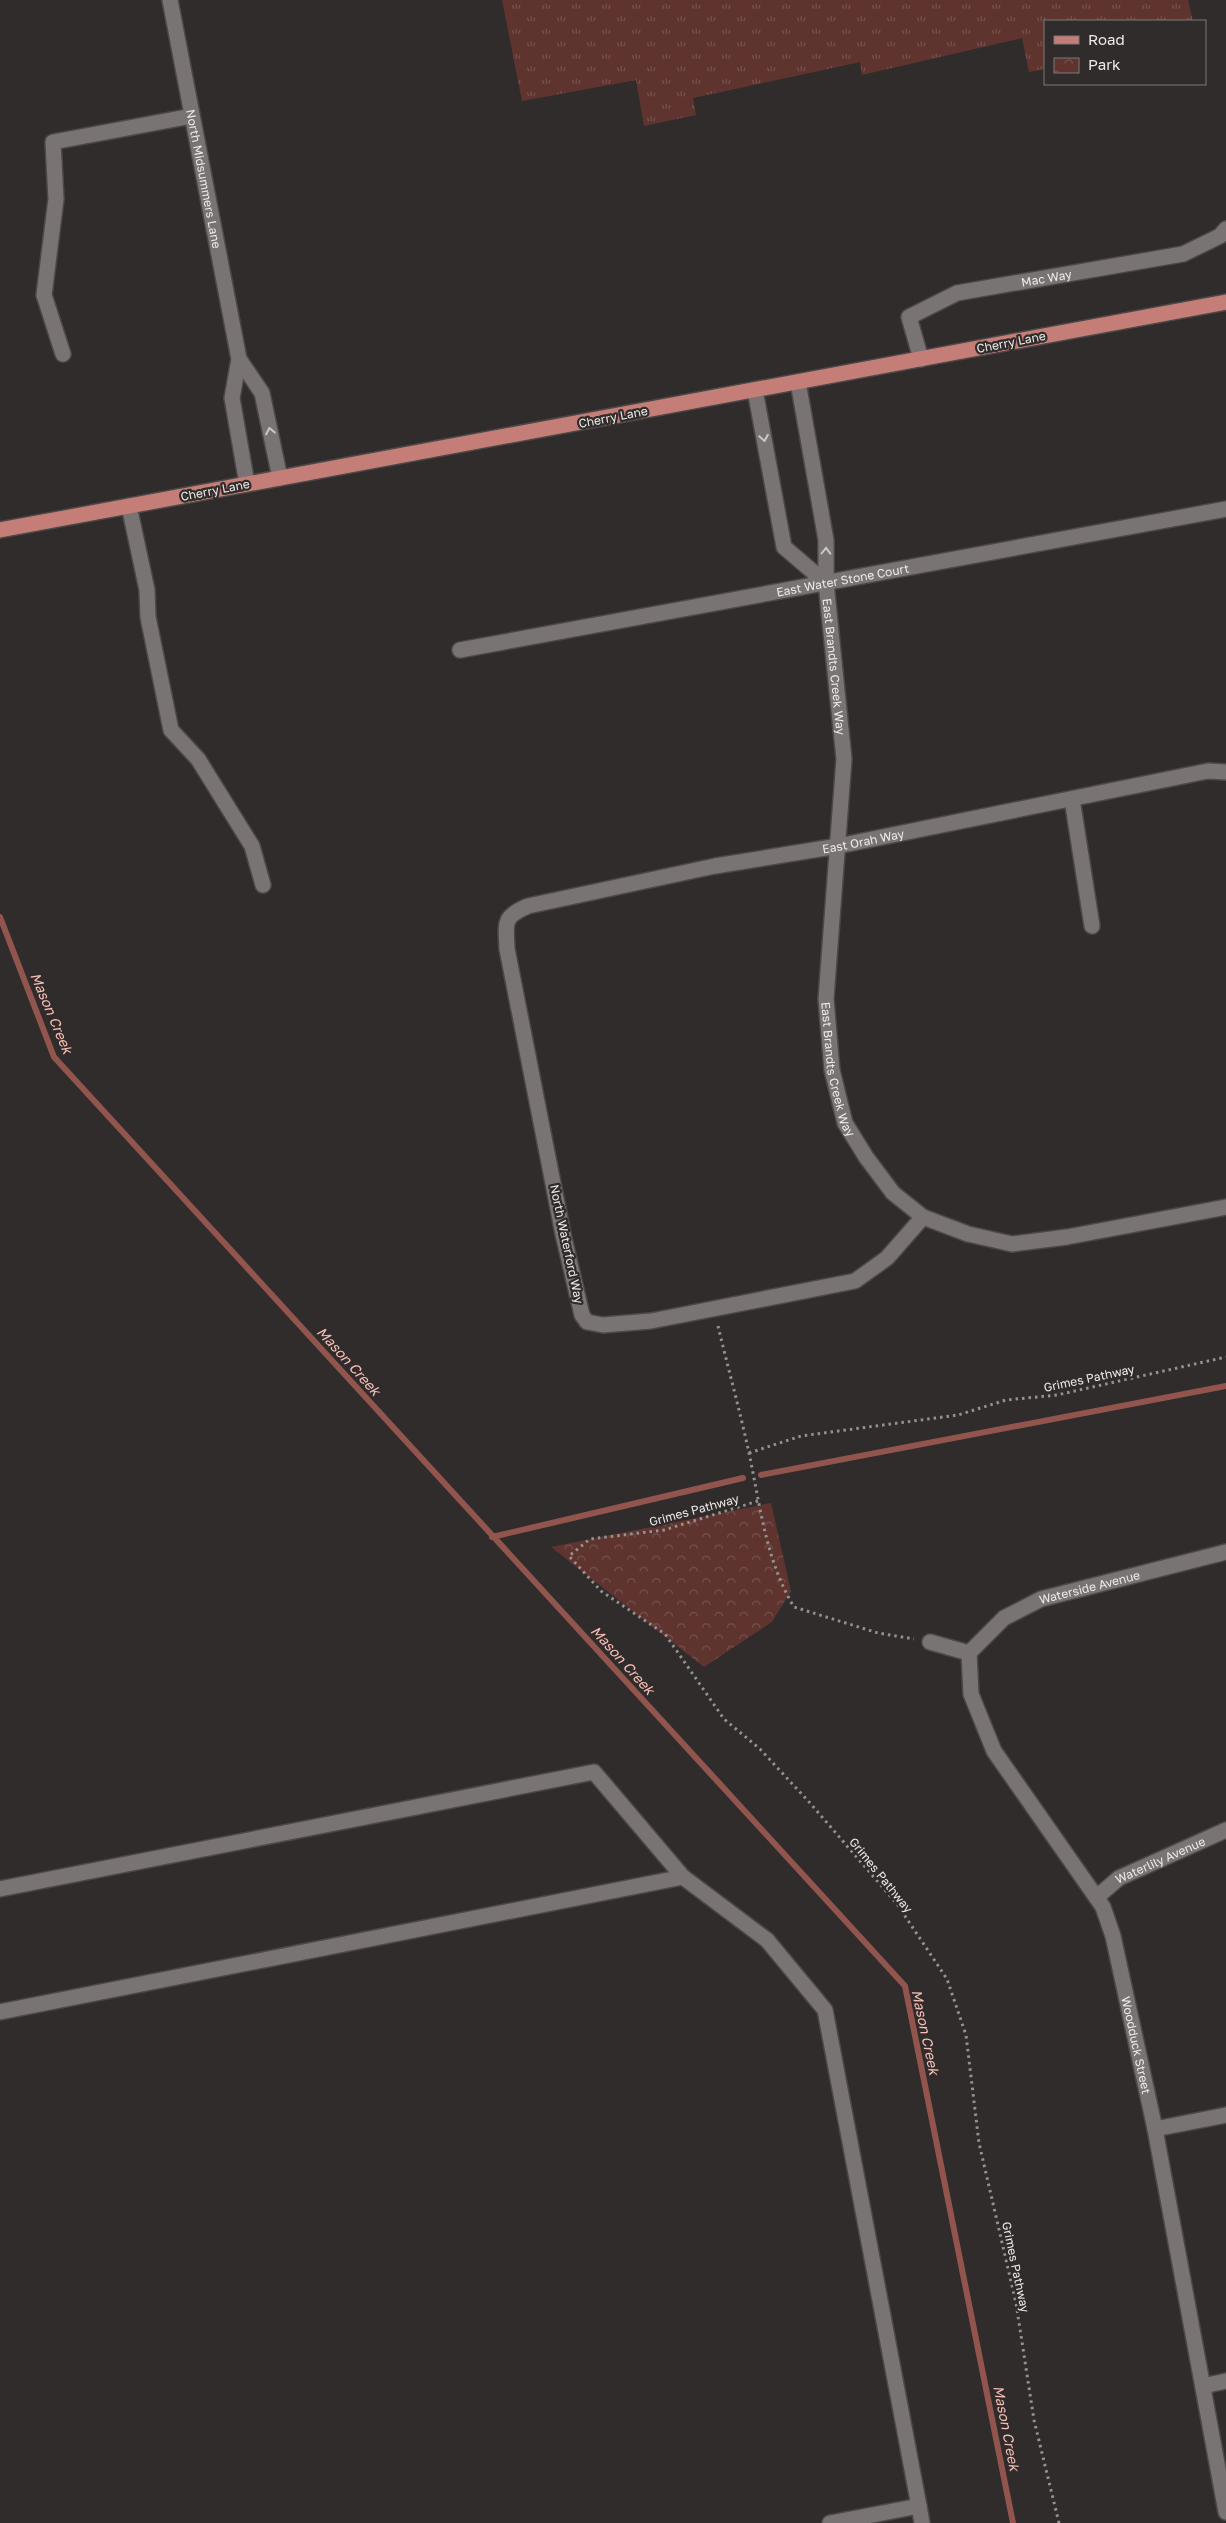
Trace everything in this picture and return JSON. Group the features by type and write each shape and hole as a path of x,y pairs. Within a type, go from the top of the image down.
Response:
{"main road":[{"name":"Cherry Lane","path":"0,530 1226,302"}],"street":[{"name":"North Midsummers Lane","path":"170,0 239,359 232,398 247,484"},
{"path":"63,354 44,295 56,199 53,142 192,116"},
{"name":"Mac Way","path":"922,359 909,317 957,293 1183,254 1220,236 1226,229"},
{"name":"North Midsummers Lane","path":"239,359 262,392 280,478"},
{"name":"East Brandts Creek Way","path":"798,382 826,540 826,583 844,759 826,999 832,1070 845,1122 866,1157 893,1193 923,1217 968,1234 1012,1244 1067,1237 1226,1207"},
{"name":"East Brandts Creek Way","path":"755,390 784,547 826,583"},
{"path":"129,506 147,590 148,617 171,730 198,759 252,846 263,884"},
{"name":"East Water Stone Court","path":"460,650 1226,509"},
{"name":"East Orah Way","path":"506,923 512,912 528,906 715,866 838,846 1208,772 1226,772"},
{"path":"1072,799 1092,926"},
{"name":"North Waterford Way","path":"506,923 513,977 563,1234 582,1315 588,1322 603,1324 651,1321 855,1281 887,1258 923,1217"},
{"name":"Waterside Avenue","path":"969,1653 1004,1618 1041,1599 1226,1552"},
{"path":"930,1642 969,1653"},
{"name":"Woodduck Street","path":"969,1653 971,1694 994,1751 1097,1897 1103,1907 1113,1936 1155,2129 1226,2512"},
{"path":"0,1889 594,1772 683,1877 767,1940 825,2010 922,2523"},
{"name":"Waterlily Avenue","path":"1097,1897 1119,1878 1226,1830"},
{"path":"0,2012 683,1877"},
{"path":"1155,2129 1226,2115"},
{"path":"1203,2386 1226,2381"},
{"path":"830,2523 852,2521 919,2506"}],"path":[{"name":"Grimes Pathway","path":"714,1308 749,1453 761,1519 784,1589 794,1607 878,1633 930,1642"},
{"name":"Grimes Pathway","path":"749,1453 801,1436 958,1415 1006,1400 1057,1395 1226,1357"},
{"name":"Grimes Pathway","path":"758,1501 664,1530 590,1539 569,1556 601,1591 665,1634 724,1719 760,1749 792,1782 897,1904 947,1979 966,2035 979,2143 1016,2303 1034,2420 1059,2523"}],"green space":[{"path":"502,0 1188,0 1193,20 1044,20 1044,69 1029,72 1022,38 862,75 860,62 693,98 696,115 644,126 636,80 522,101"},
{"path":"771,1503 791,1591 772,1622 704,1667 551,1547"}],"waterway":[{"name":"Mason Creek","path":"0,917 54,1057 905,1986 1013,2523"},
{"path":"761,1475 1226,1386"},
{"path":"492,1537 743,1478"}]}
